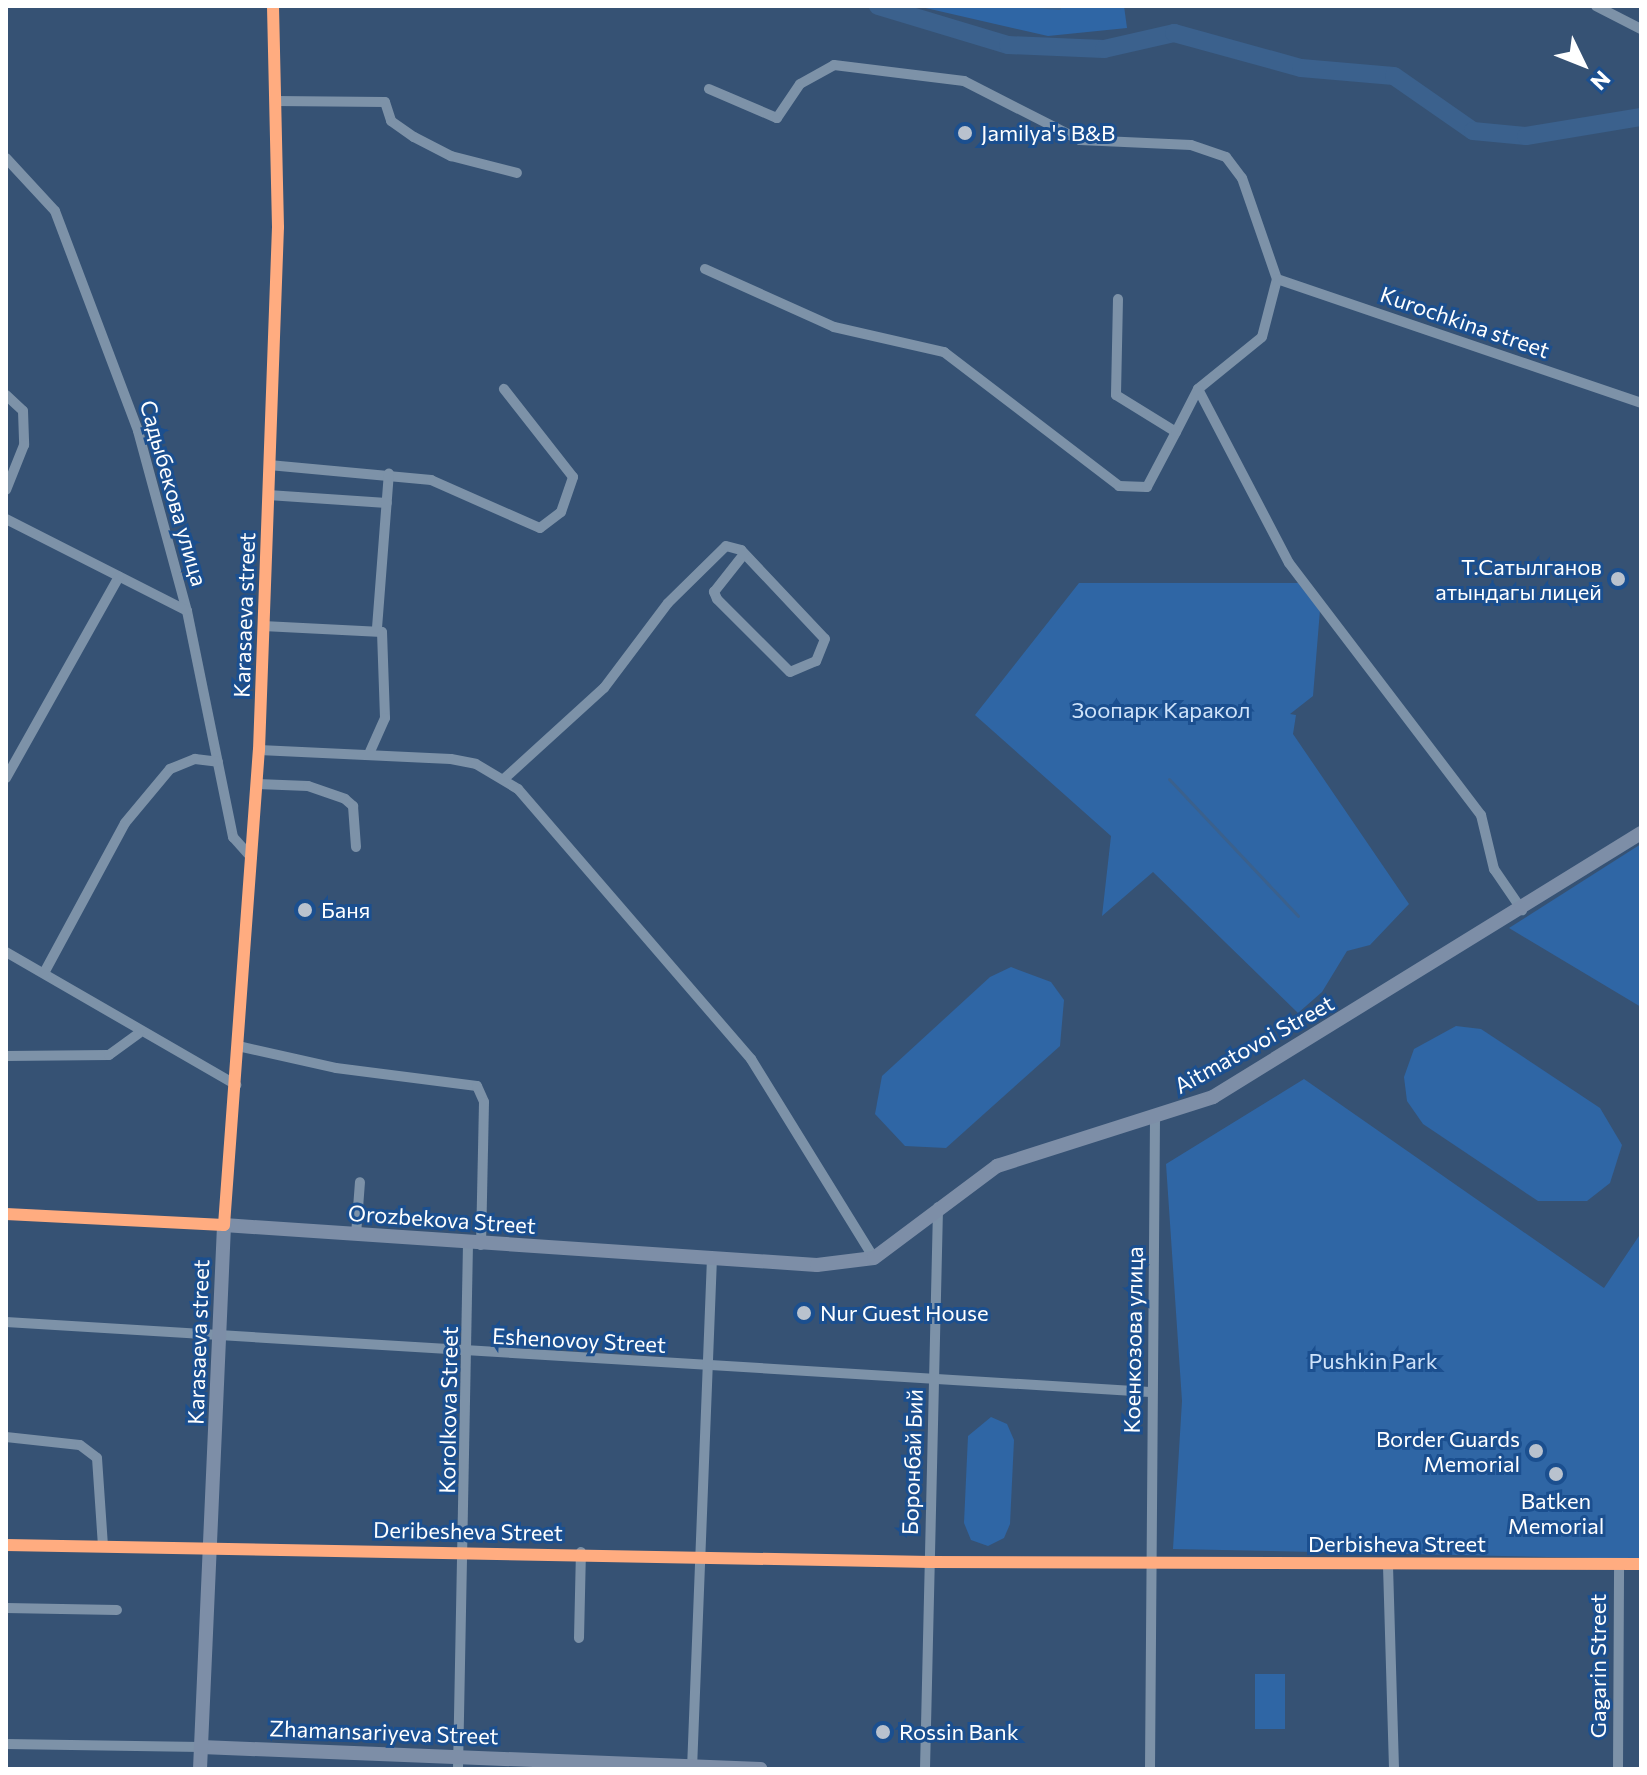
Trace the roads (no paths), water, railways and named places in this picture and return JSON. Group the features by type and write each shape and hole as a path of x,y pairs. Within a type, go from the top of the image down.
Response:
{"main road":[{"name":"Aitmatovoi Street","path":"874,1258 938,1205 997,1166 1155,1120 1213,1097 1522,910 1641,833"},
{"name":"Orozbekova Street","path":"224,1225 475,1245 817,1265 874,1258"},
{"name":"Karasaeva street","path":"200,1769 215,1548 218,1338 224,1225"},
{"name":"Zhamansariyeva Street","path":"201,1747 458,1763 761,1769"}],"street":[{"name":"Karasaeva street","path":"224,1225 259,750 269,465 275,101 273,6"},
{"path":"1596,6 1641,29"},
{"path":"705,269 834,327 944,352 1119,486 1147,487 1198,389 1262,337 1277,279 1242,178 1226,157 1203,149 1080,140 964,81 834,65 800,84 777,118 709,89"},
{"path":"275,101 385,102 391,121 414,137 451,156 517,173"},
{"name":"Садыбекова улица","path":"6,158 55,211 138,431 187,611 233,837 252,858"},
{"name":"Kurochkina street","path":"1277,279 1641,403"},
{"path":"1118,299 1116,395 1176,432"},
{"path":"269,465 389,473 456,487 530,527 554,519 568,498 569,464 504,389"},
{"path":"1198,389 1289,563 1481,815 1494,869 1522,910"},
{"path":"6,395 23,411 24,445 6,490"},
{"path":"370,752 385,718 387,645 377,628 389,473"},
{"path":"268,495 387,503"},
{"path":"6,519 187,611"},
{"path":"505,778 630,661 644,631 718,549 734,546 744,554 825,639 823,652 805,670 790,672 714,595 744,554"},
{"path":"6,778 119,577"},
{"path":"263,626 377,628"},
{"path":"259,750 370,752 451,759 505,778 751,1059 874,1258"},
{"path":"44,973 125,823 170,769 195,759 218,762"},
{"path":"257,784 308,786 345,799 353,806 356,847"},
{"path":"6,952 139,1033 236,1085"},
{"path":"6,1056 109,1055 139,1033"},
{"name":"Korolkova Street","path":"238,1046 336,1068 477,1086 484,1102 475,1245 458,1763"},
{"name":"Коенкозова улица","path":"1150,1769 1150,1392 1155,1120"},
{"path":"356,1235 360,1182"},
{"name":"Боронбай Бий","path":"925,1769 938,1205"},
{"name":"Orozbekova Street","path":"6,1214 224,1225"},
{"path":"692,1768 712,1258"},
{"name":"Eshenovoy Street","path":"6,1322 471,1354 1150,1392"},
{"path":"6,1437 80,1445 97,1458 103,1546"},
{"name":"Deribesheva Street","path":"6,1545 700,1554 930,1562"},
{"path":"579,1638 581,1552"},
{"name":"Derbisheva Street","path":"930,1562 1152,1560 1388,1566 1641,1564"},
{"name":"Gagarin Street","path":"1618,1769 1619,1563"},
{"path":"1388,1566 1394,1769"},
{"path":"6,1608 117,1610"},
{"name":"Zhamansariyeva Street","path":"6,1744 201,1747"}],"waterway":[{"path":"878,6 1008,45 1104,49 1174,33 1301,68 1394,76 1473,131 1526,136 1641,117"},
{"path":"998,6 1015,6"},
{"path":"1036,6 1059,8"},
{"path":"1169,779 1298,916"}],"place":[{"name":"Jamilya's B&B","path":"965,133"},
{"name":"Т.Сатылганов атындагы лицей","path":"1618,579"},
{"name":"Баня","path":"305,910"},
{"name":"Nur Guest House","path":"804,1313"},
{"name":"Border Guards Memorial","path":"1536,1451"},
{"name":"Batken Memorial","path":"1556,1474"},
{"name":"Rossin Bank","path":"883,1732"}],"park label":[{"name":"Зоопарк Каракол","path":"1161,710"},
{"name":"Pushkin Park","path":"1373,1361"}]}
